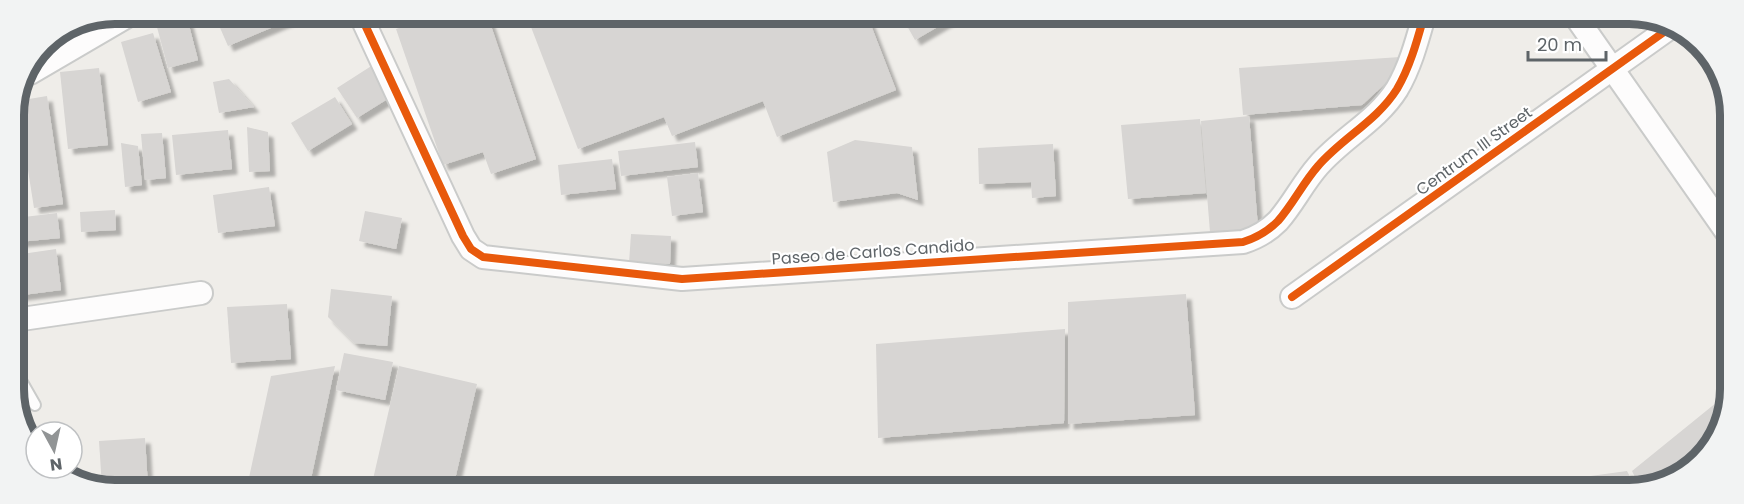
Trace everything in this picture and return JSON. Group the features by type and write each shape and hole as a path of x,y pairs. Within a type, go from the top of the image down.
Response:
{"street":[{"name":"Paseo de Carlos Candido","path":"365,24 471,249 483,257 682,279 1243,242 1257,237 1277,222 1318,166 1340,143 1370,120 1396,90 1414,49 1422,24"},
{"path":"1581,24 1720,222"},
{"path":"43,61 61,43 104,25"},
{"name":"Centrum III Street","path":"1292,297 1665,31"},
{"path":"24,319 201,293"}],"lane":[{"path":"24,386 35,405"}],"building":[{"path":"156,24 189,24 198,60 168,68"},
{"path":"218,24 280,24 228,46"},
{"path":"411,24 490,24 536,159 491,174 483,152 443,165 396,29"},
{"path":"530,24 870,24 896,90 777,137 763,101 672,136 664,117 578,149"},
{"path":"906,24 943,24 915,40"},
{"path":"153,33 171,92 138,102 121,42"},
{"path":"1400,57 1388,81 1362,105 1243,115 1239,68"},
{"path":"376,63 385,77 378,81 389,98 357,118 337,88"},
{"path":"99,68 108,145 68,149 60,72"},
{"path":"229,79 254,107 219,113 213,82"},
{"path":"47,96 63,204 34,208 24,145 26,100"},
{"path":"335,97 352,124 308,151 291,123"},
{"path":"1249,116 1258,228 1210,232 1201,121"},
{"path":"1200,119 1206,193 1128,199 1121,125"},
{"path":"247,127 268,132 270,171 249,172"},
{"path":"228,130 232,169 176,175 172,135"},
{"path":"162,133 166,178 145,180 141,134"},
{"path":"855,140 912,147 918,200 897,193 833,202 827,152"},
{"path":"695,142 698,167 621,176 618,151"},
{"path":"121,143 138,146 142,185 125,187"},
{"path":"1053,144 1056,196 1032,198 1031,182 979,184 978,148"},
{"path":"612,159 616,189 561,195 558,165"},
{"path":"698,173 703,212 672,216 667,177"},
{"path":"269,187 275,226 218,233 213,195"},
{"path":"115,210 116,230 81,232 80,212"},
{"path":"365,211 402,218 396,249 359,241"},
{"path":"57,213 60,238 24,241 24,217"},
{"path":"631,234 671,236 670,264 629,263"},
{"path":"56,249 61,290 24,295 24,254"},
{"path":"331,289 392,296 387,346 354,343 328,317"},
{"path":"1186,294 1195,415 1068,424 1068,302"},
{"path":"287,304 291,359 231,363 227,307"},
{"path":"1065,329 1064,423 878,438 876,344"},
{"path":"344,353 393,362 385,400 336,390"},
{"path":"335,366 311,480 249,480 271,376"},
{"path":"399,366 477,384 455,480 373,480"},
{"path":"1719,400 1711,429 1697,449 1684,461 1664,473 1647,478 1636,480 1632,471"},
{"path":"145,438 148,480 101,479 99,441"},
{"path":"1627,471 1632,480 1562,480"}],"cycle path":[{"path":"365,24 471,249 483,257 682,279 1243,242 1266,231 1278,221 1327,156 1380,111 1397,89 1406,72 1422,24"},
{"path":"1292,297 1665,31"}]}
